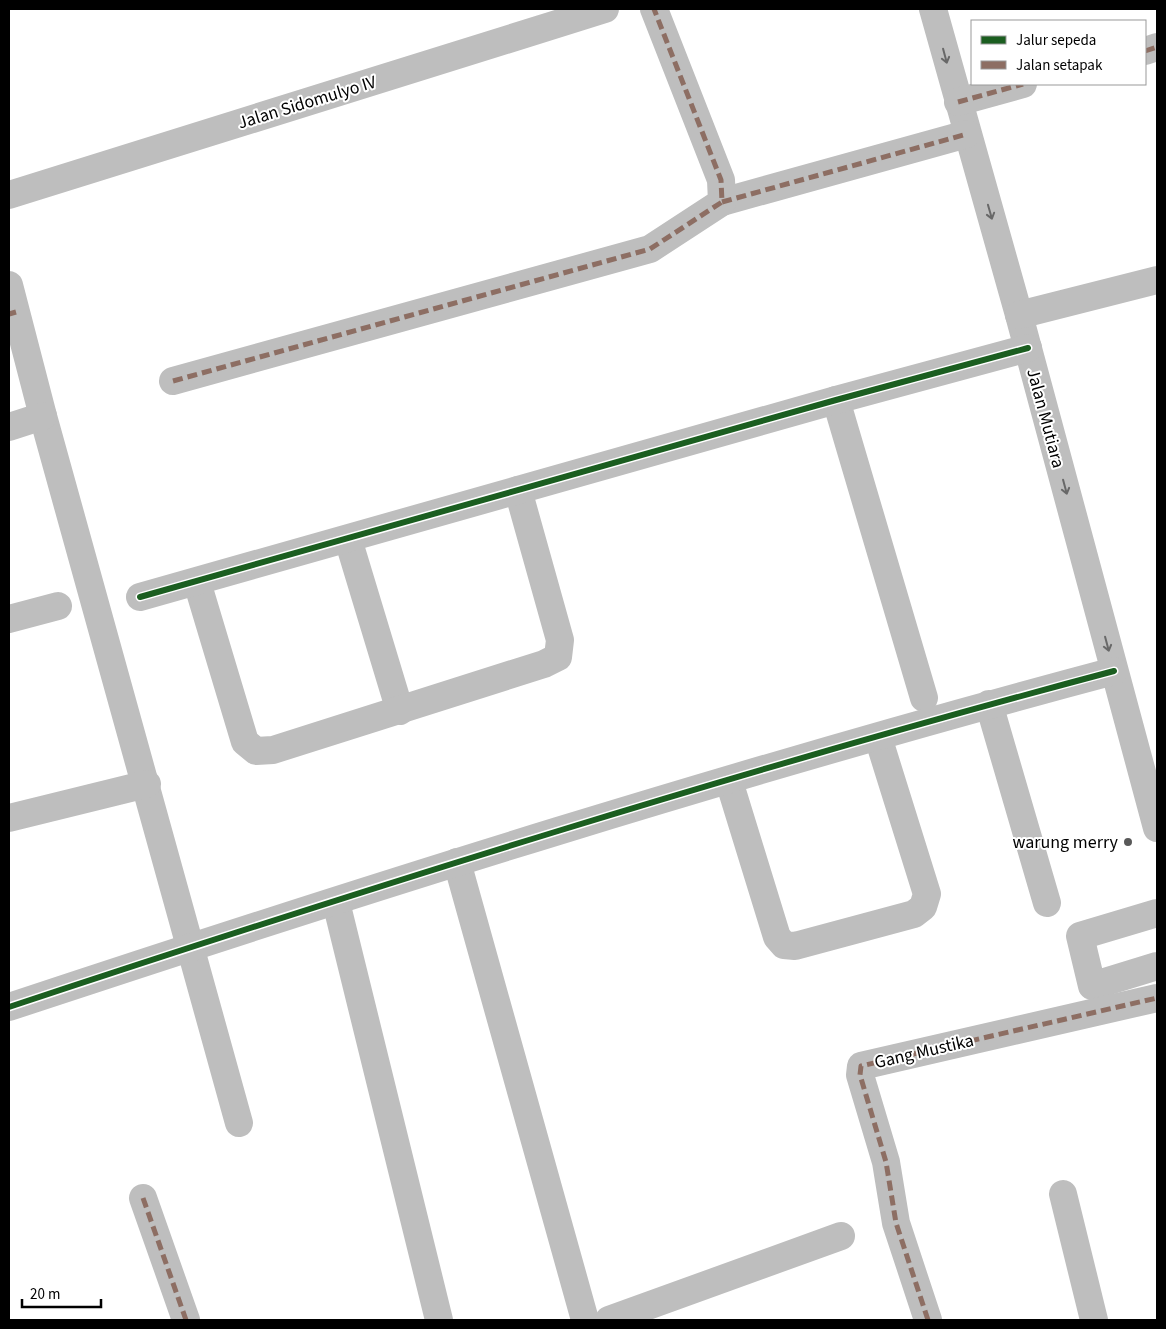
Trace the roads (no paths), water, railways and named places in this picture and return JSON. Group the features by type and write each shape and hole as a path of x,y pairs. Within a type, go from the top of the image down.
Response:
{"street":[{"name":"Jalan Sidomulyo IV","path":"9,195 605,9"},
{"path":"654,9 721,180 722,202"},
{"name":"Jalan Mutiara","path":"933,9 1019,315 1157,828"},
{"path":"958,102 1019,85"},
{"path":"173,381 650,249 722,202 967,134"},
{"path":"1019,315 1157,280"},
{"path":"9,285 12,313 147,784 239,1123"},
{"path":"140,597 836,400 1028,348"},
{"path":"836,400 924,698"},
{"path":"9,427 43,416"},
{"path":"197,582 246,742 256,752 273,750 544,664 558,656 560,640 518,490"},
{"path":"348,539 400,711"},
{"path":"9,619 58,606"},
{"path":"9,1007 192,946 336,902 457,862 878,736 1114,671"},
{"path":"989,704 1047,903"},
{"path":"729,781 776,937 784,945 795,946 914,914 923,907 927,894 878,736"},
{"path":"9,818 147,784"},
{"path":"457,862 585,1320"},
{"path":"336,902 439,1320"},
{"path":"1157,913 1080,936 1092,986 1157,966"},
{"name":"Gang Mustika","path":"928,1320 896,1223 886,1162 860,1075 861,1066 1157,998"},
{"path":"1063,1194 1094,1320"},
{"path":"143,1198 186,1320"},
{"path":"609,1320 841,1236"}],"place":[{"name":"warung merry","path":"1128,842"}]}
